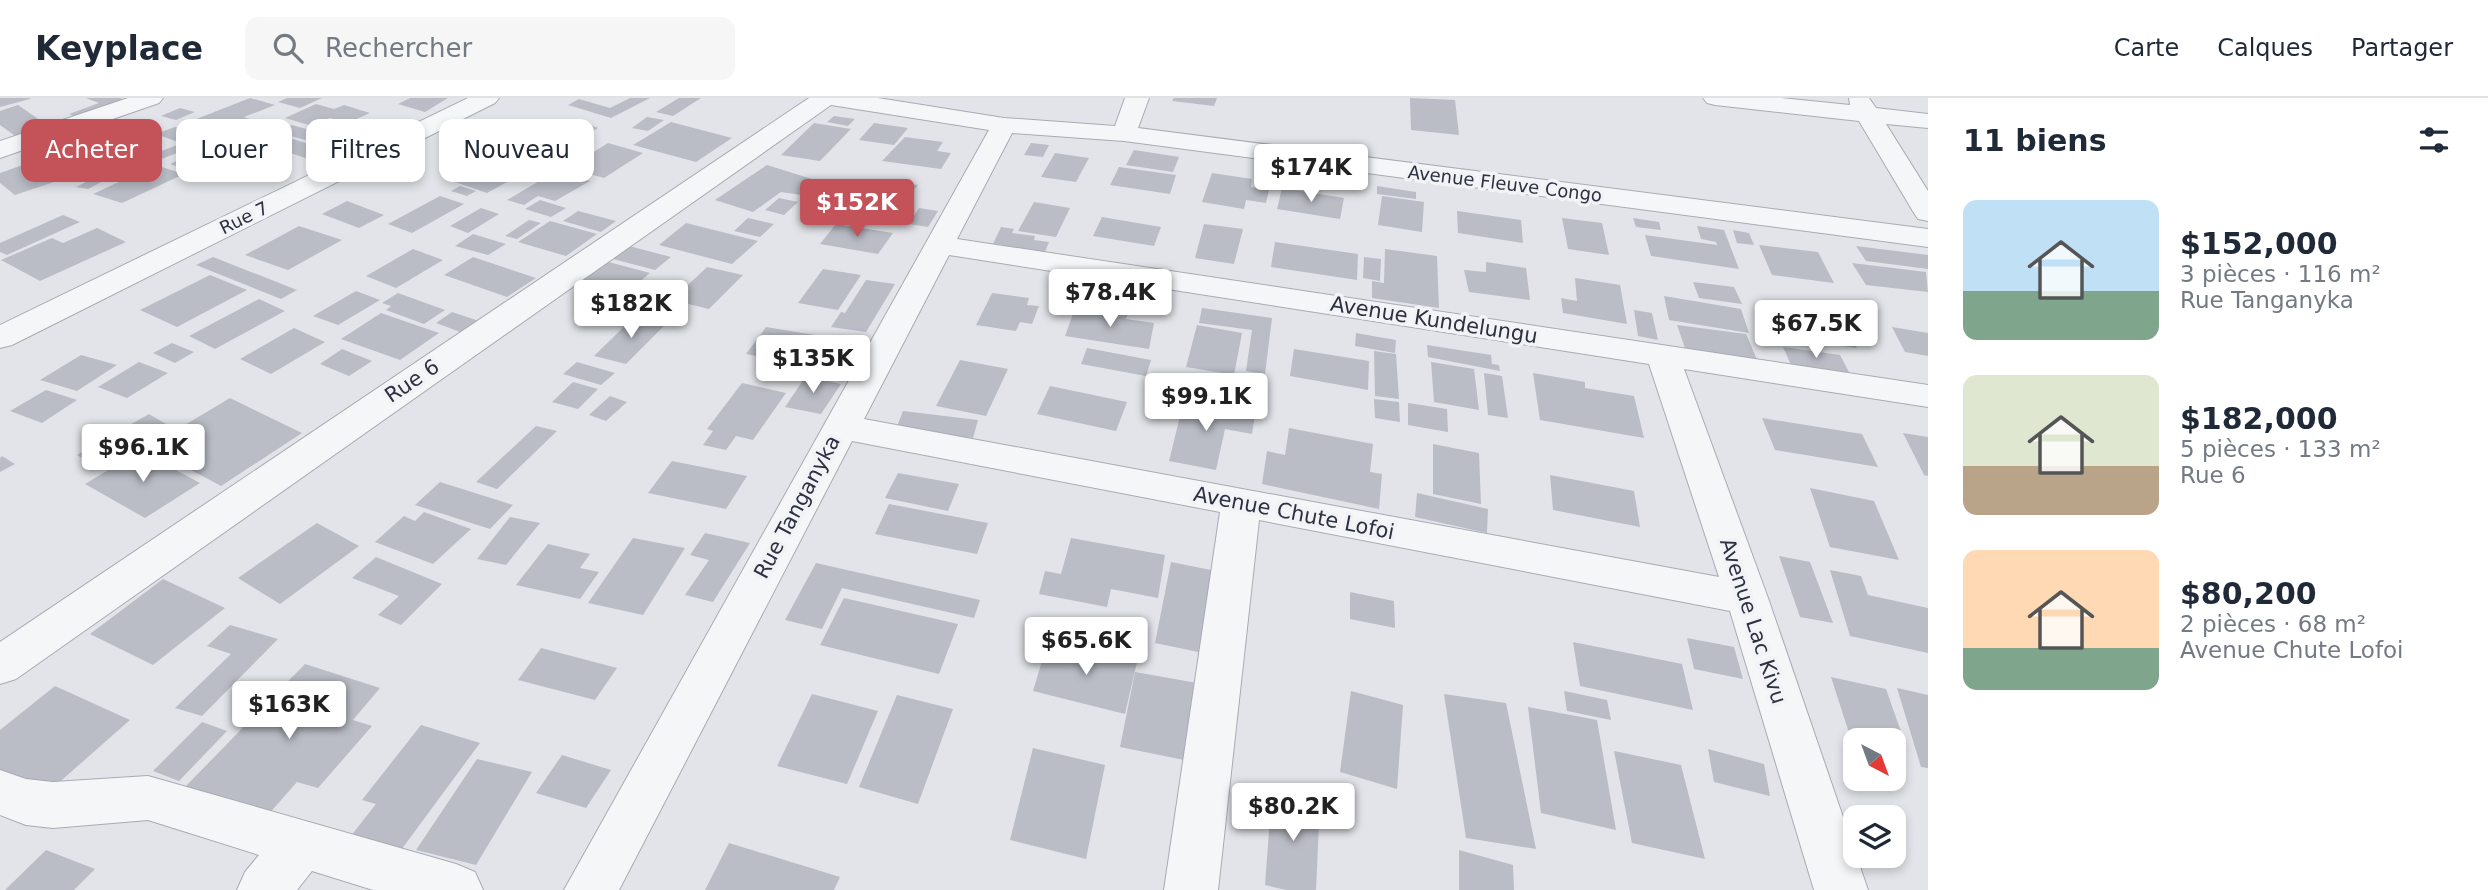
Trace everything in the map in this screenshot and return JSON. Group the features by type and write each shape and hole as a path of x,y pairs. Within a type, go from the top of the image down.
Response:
{"street":[{"path":"0,150 151,98"},
{"name":"Rue 7","path":"0,338 487,98"},
{"name":"Rue 6","path":"0,666 825,98"},
{"name":"Avenue Fleuve Congo","path":"833,98 1004,125 1124,134 1928,239"},
{"path":"1124,134 1137,98"},
{"path":"1715,98 1864,106 1928,121"},
{"path":"1864,106 1928,213"},
{"name":"Rue Tanganyka","path":"591,890 1004,125"},
{"name":"Avenue Kundelungu","path":"940,244 1928,396"},
{"name":"Avenue Lac Kivu","path":"1662,354 1747,598 1841,890"},
{"name":"Avenue Chute Lofoi","path":"841,426 1747,598"},
{"path":"1191,890 1241,504"},
{"path":"0,792 26,802 53,805 148,798 456,890"},
{"path":"264,890 301,844"}],"building":[{"path":"0,98 30,98 30,99 0,107"},
{"path":"86,98 120,98 126,101 78,118 69,114 99,103"},
{"path":"250,98 275,105 244,117 250,119 197,119"},
{"path":"287,98 322,98 300,108 278,102"},
{"path":"410,98 448,98 425,112 398,104"},
{"path":"630,98 650,98 611,118 568,105 579,99 610,108"},
{"path":"679,98 701,98 673,116 656,112"},
{"path":"1174,98 1217,98 1214,106 1172,101"},
{"path":"1410,98 1455,100 1459,135 1411,130"},
{"path":"316,104 334,109 344,105 370,113 357,119 306,119 306,124 285,118"},
{"path":"18,105 38,119 21,119 21,137 18,138 0,125 0,111"},
{"path":"180,108 195,112 176,120 161,116"},
{"path":"834,116 855,119 848,126 827,122"},
{"path":"647,117 664,120 648,131 632,128"},
{"path":"671,122 732,138 696,162 633,145"},
{"path":"814,123 851,129 820,161 781,155"},
{"path":"874,123 908,128 894,145 859,140"},
{"path":"292,125 306,129 306,140 292,136"},
{"path":"176,127 176,141 162,136 162,132"},
{"path":"905,137 943,142 937,151 951,153 941,169 882,161"},
{"path":"292,139 306,143 306,158 292,154"},
{"path":"608,143 643,153 604,178 594,175 594,152"},
{"path":"1031,143 1049,145 1043,157 1024,155"},
{"path":"176,145 176,153 162,159 162,151"},
{"path":"1134,150 1179,157 1173,172 1126,165"},
{"path":"1055,153 1089,158 1076,182 1041,177"},
{"path":"767,165 815,180 802,195 781,192 753,212 715,200"},
{"path":"21,166 21,182 54,182 15,195 0,183 0,173"},
{"path":"162,167 176,172 176,178 122,203 93,194 119,182 162,182"},
{"path":"1119,167 1176,175 1170,194 1110,185"},
{"path":"1212,173 1252,179 1251,187 1269,190 1266,203 1246,200 1244,209 1202,202"},
{"path":"886,180 918,185 895,214 862,208"},
{"path":"86,182 101,182 88,189 76,187"},
{"path":"455,182 507,182 487,193"},
{"path":"537,182 588,182 555,201 538,196 524,205 507,200"},
{"path":"460,186 476,191 467,196 451,191"},
{"path":"1377,186 1416,192 1416,199 1377,194"},
{"path":"1282,188 1344,198 1340,219 1277,209"},
{"path":"440,196 464,204 412,233 388,224"},
{"path":"1382,196 1424,202 1422,232 1378,225"},
{"path":"779,198 798,202 784,215 765,210"},
{"path":"540,200 566,208 551,217 525,209"},
{"path":"347,201 384,215 359,228 322,214"},
{"path":"1034,202 1070,208 1056,237 1018,231"},
{"path":"481,208 499,214 468,233 450,226"},
{"path":"919,208 938,211 928,227 909,224"},
{"path":"578,211 616,221 601,232 563,221"},
{"path":"1457,211 1521,220 1523,243 1458,233"},
{"path":"63,215 80,222 7,255 0,252 0,243"},
{"path":"1102,217 1161,227 1154,246 1093,236"},
{"path":"748,218 774,224 760,237 734,231"},
{"path":"1562,218 1602,223 1609,255 1568,249"},
{"path":"1633,218 1659,222 1661,230 1636,227"},
{"path":"529,220 541,223 517,239 505,236"},
{"path":"550,221 597,234 566,256 518,242"},
{"path":"686,223 758,241 732,264 659,245"},
{"path":"836,224 893,233 878,254 820,244"},
{"path":"1204,224 1243,229 1234,264 1195,258"},
{"path":"299,226 342,240 288,270 245,255"},
{"path":"1697,226 1724,230 1739,269 1651,256 1645,235 1717,245 1716,242 1701,239"},
{"path":"1001,227 1014,229 1012,233 1035,236 1034,240 1049,242 1045,252 993,244"},
{"path":"97,228 126,242 40,281 1,260 52,238 63,243"},
{"path":"1733,230 1749,233 1754,245 1737,243"},
{"path":"473,234 506,244 488,255 455,246"},
{"path":"1275,242 1358,254 1357,280 1271,267"},
{"path":"1759,245 1818,252 1834,283 1772,275"},
{"path":"629,246 671,257 655,270 613,259"},
{"path":"1856,246 1928,255 1928,269 1866,261"},
{"path":"413,249 443,260 396,288 366,276"},
{"path":"1385,249 1437,256 1439,308 1372,298 1372,281 1384,283"},
{"path":"213,257 297,290 281,299 196,265"},
{"path":"473,257 536,278 507,297 444,275"},
{"path":"1364,257 1381,259 1380,281 1363,278"},
{"path":"605,261 650,273 626,293 580,281"},
{"path":"1486,262 1526,268 1530,300 1469,292 1464,270 1486,272"},
{"path":"1852,263 1926,272 1928,292 1866,285"},
{"path":"707,267 743,275 709,309 672,300"},
{"path":"823,269 861,275 838,310 798,303"},
{"path":"210,275 247,290 177,327 140,310"},
{"path":"1575,278 1620,285 1627,324 1563,313 1561,298 1577,301"},
{"path":"866,280 895,284 866,332 831,327 841,312 845,313"},
{"path":"1693,282 1734,287 1742,304 1699,298"},
{"path":"356,291 380,300 338,325 313,316"},
{"path":"398,293 445,310 424,324 386,310 391,306 382,303"},
{"path":"992,293 1029,298 1027,305 1039,306 1032,324 1020,322 1016,331 976,325"},
{"path":"606,296 640,306 622,320 588,309"},
{"path":"1664,296 1741,309 1749,333 1669,320"},
{"path":"259,299 285,311 215,349 189,336"},
{"path":"1092,308 1128,314 1126,319 1154,323 1149,349 1065,336 1074,311 1090,314"},
{"path":"1202,308 1272,318 1265,374 1246,371 1252,330 1199,323"},
{"path":"1810,309 1838,313 1857,348 1829,344"},
{"path":"1634,310 1652,313 1658,340 1638,336"},
{"path":"452,312 479,321 463,333 436,323"},
{"path":"381,313 439,333 400,360 341,339"},
{"path":"636,315 667,323 626,364 594,356"},
{"path":"1197,325 1242,333 1234,375 1186,367"},
{"path":"1677,325 1746,334 1758,362 1686,351"},
{"path":"766,327 833,338 815,366 746,354"},
{"path":"1892,327 1928,333 1928,356 1905,352"},
{"path":"294,328 325,342 271,374 240,359"},
{"path":"1356,333 1396,340 1395,353 1355,346"},
{"path":"172,343 194,352 175,363 153,353"},
{"path":"1427,345 1491,355 1492,364 1499,365 1500,371 1428,357"},
{"path":"1783,347 1840,355 1850,374 1791,365"},
{"path":"1087,348 1151,360 1146,376 1081,364"},
{"path":"342,349 372,361 349,376 320,364"},
{"path":"1294,349 1369,361 1368,390 1290,376"},
{"path":"1374,351 1396,354 1399,399 1375,396"},
{"path":"81,355 117,365 77,391 40,380"},
{"path":"960,360 1008,369 986,416 936,406"},
{"path":"139,362 168,373 127,398 98,387"},
{"path":"577,362 615,373 601,385 563,374"},
{"path":"1431,362 1474,369 1479,410 1434,402"},
{"path":"1484,373 1502,376 1508,418 1488,415"},
{"path":"1533,373 1585,382 1585,388 1634,396 1644,438 1540,420"},
{"path":"806,376 841,384 821,414 785,407"},
{"path":"573,382 598,389 578,409 552,402"},
{"path":"742,383 786,393 753,440 736,436 726,450 703,445 713,431 707,429"},
{"path":"1050,386 1127,402 1116,431 1037,414"},
{"path":"46,390 77,400 42,423 10,411"},
{"path":"610,396 627,402 606,421 589,415"},
{"path":"230,398 302,433 221,486 148,447"},
{"path":"1374,399 1399,402 1400,422 1375,418"},
{"path":"1184,400 1255,415 1252,434 1225,429 1216,470 1169,461"},
{"path":"1408,403 1447,409 1448,432 1408,425"},
{"path":"903,411 978,420 973,438 896,429"},
{"path":"149,414 173,428 101,469 77,455"},
{"path":"1762,418 1862,434 1878,467 1775,450"},
{"path":"536,426 557,431 497,489 476,482"},
{"path":"1289,428 1373,444 1370,472 1382,474 1379,509 1262,484 1267,451 1285,455"},
{"path":"1903,433 1928,437 1928,476 1924,475"},
{"path":"1433,444 1479,453 1481,504 1433,494"},
{"path":"140,451 200,483 145,518 85,484"},
{"path":"2,456 15,464 0,472 0,458"},
{"path":"672,461 747,476 726,509 648,493"},
{"path":"898,473 959,484 948,511 885,498"},
{"path":"1550,475 1634,491 1640,527 1553,510"},
{"path":"440,482 513,505 490,529 415,505"},
{"path":"1810,488 1874,501 1899,560 1830,547"},
{"path":"1417,493 1488,509 1487,533 1415,517"},
{"path":"889,504 988,523 977,554 875,534"},
{"path":"424,512 471,529 433,564 375,542 404,516 415,521"},
{"path":"510,517 540,523 506,565 477,559"},
{"path":"317,523 359,546 280,604 238,578"},
{"path":"705,533 750,543 713,602 685,595 709,560 690,555"},
{"path":"633,538 685,548 643,615 588,603"},
{"path":"1071,538 1165,555 1158,598 1111,589 1107,607 1039,594 1045,571 1061,574"},
{"path":"548,544 590,554 580,568 599,572 580,599 516,585"},
{"path":"1779,556 1810,562 1833,623 1800,617"},
{"path":"376,557 442,584 401,625 378,615 399,596 352,578"},
{"path":"1171,562 1216,571 1203,653 1155,643"},
{"path":"816,563 980,600 974,618 842,588 822,629 785,620"},
{"path":"1830,570 1861,576 1868,595 1928,608 1928,653 1850,636"},
{"path":"163,579 225,608 153,665 90,634"},
{"path":"1350,592 1394,601 1395,628 1350,619"},
{"path":"844,598 958,624 939,674 820,645"},
{"path":"230,625 278,639 202,716 175,708 231,654 207,646"},
{"path":"1687,638 1734,647 1743,679 1694,669"},
{"path":"1048,641 1137,662 1125,714 1033,691"},
{"path":"1573,642 1682,664 1693,710 1580,686"},
{"path":"541,648 617,668 595,700 518,680"},
{"path":"305,664 380,688 353,720 372,726 318,788 297,782 267,816 185,787"},
{"path":"1135,672 1197,683 1189,761 1120,747"},
{"path":"1831,677 1886,689 1900,728 1847,728"},
{"path":"55,686 130,720 46,794 0,771 0,730"},
{"path":"1897,688 1928,695 1928,768 1921,767"},
{"path":"1351,691 1403,705 1397,789 1340,772"},
{"path":"1564,691 1607,700 1611,720 1567,711"},
{"path":"812,694 878,711 847,784 777,766"},
{"path":"1444,694 1506,703 1536,849 1466,838"},
{"path":"897,695 953,709 918,804 859,787"},
{"path":"1528,707 1597,720 1616,830 1541,813"},
{"path":"202,722 227,731 179,781 153,771"},
{"path":"421,725 480,743 393,861 343,846 376,804 362,800"},
{"path":"1033,748 1105,765 1086,859 1010,840"},
{"path":"1708,749 1764,764 1770,796 1714,782"},
{"path":"1614,751 1681,765 1705,859 1632,843"},
{"path":"562,755 611,770 586,808 536,793"},
{"path":"477,759 532,772 476,865 416,850"},
{"path":"1272,791 1320,802 1316,890 1286,890 1265,885"},
{"path":"729,843 840,877 834,890 705,890"},
{"path":"46,850 95,869 74,890 5,890"},
{"path":"1459,850 1513,865 1514,890 1459,890"}]}
